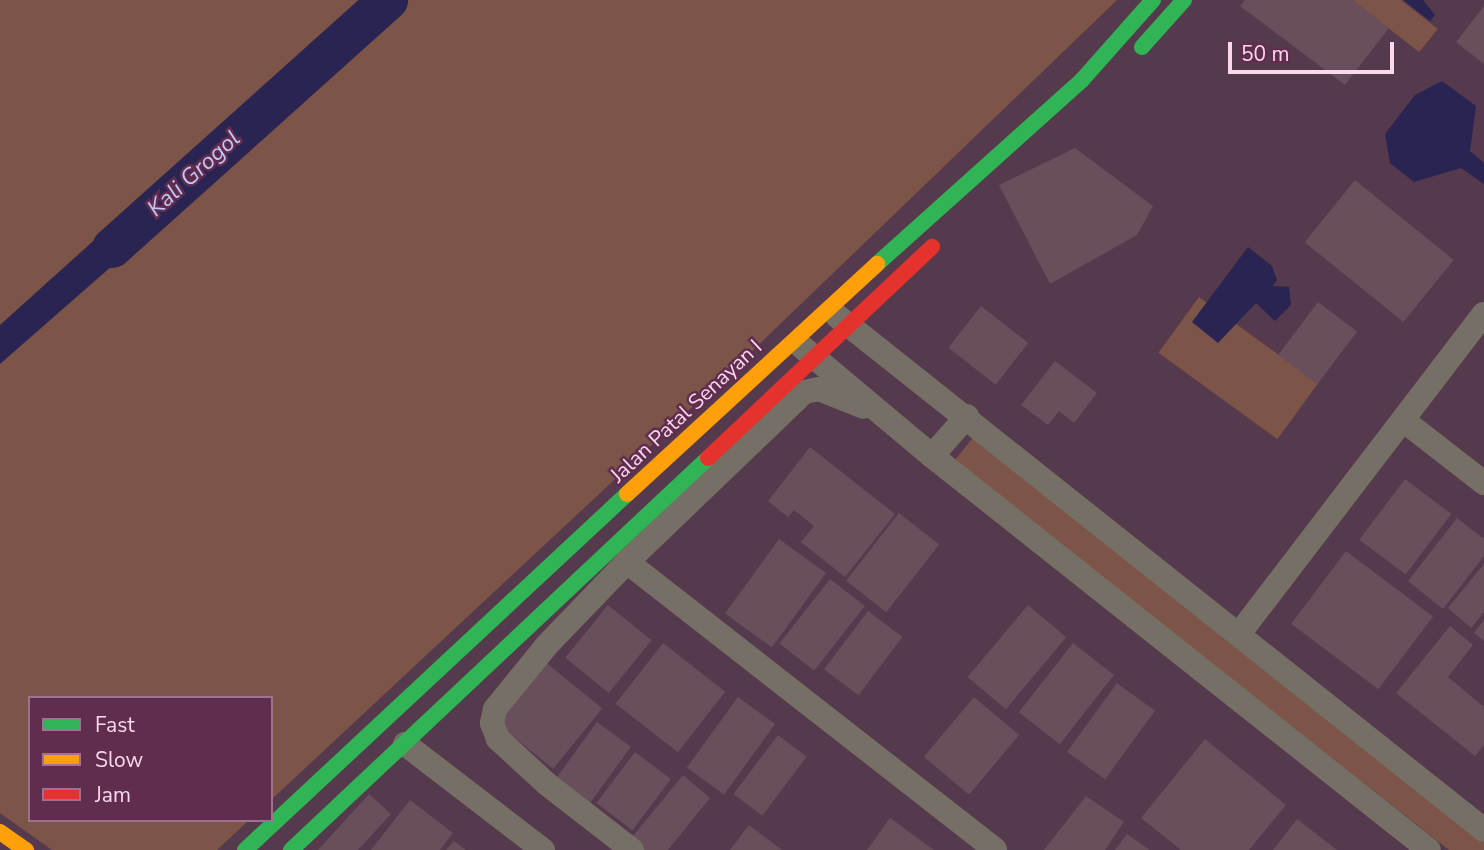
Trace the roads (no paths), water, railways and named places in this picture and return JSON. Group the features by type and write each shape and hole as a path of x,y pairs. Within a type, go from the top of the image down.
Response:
{"main road":[{"name":"Jalan Patal Senayan I","path":"245,850 793,340 1082,80 1153,0"},
{"path":"1133,55 1184,0"},
{"path":"291,850 946,233"},
{"path":"0,832 26,850"}],"street":[{"path":"829,307 846,326 967,416 1484,830"},
{"path":"1239,634 1484,314"},
{"path":"793,340 884,418 1429,850"},
{"path":"632,850 547,785 498,739 492,723 506,694 627,562 804,392 819,389 884,418"},
{"path":"932,456 967,416"},
{"path":"1403,421 1484,483"},
{"path":"627,562 996,850"},
{"path":"405,744 543,850"}],"waterway":[{"name":"Kali Grogol","path":"112,248 388,0"}]}
